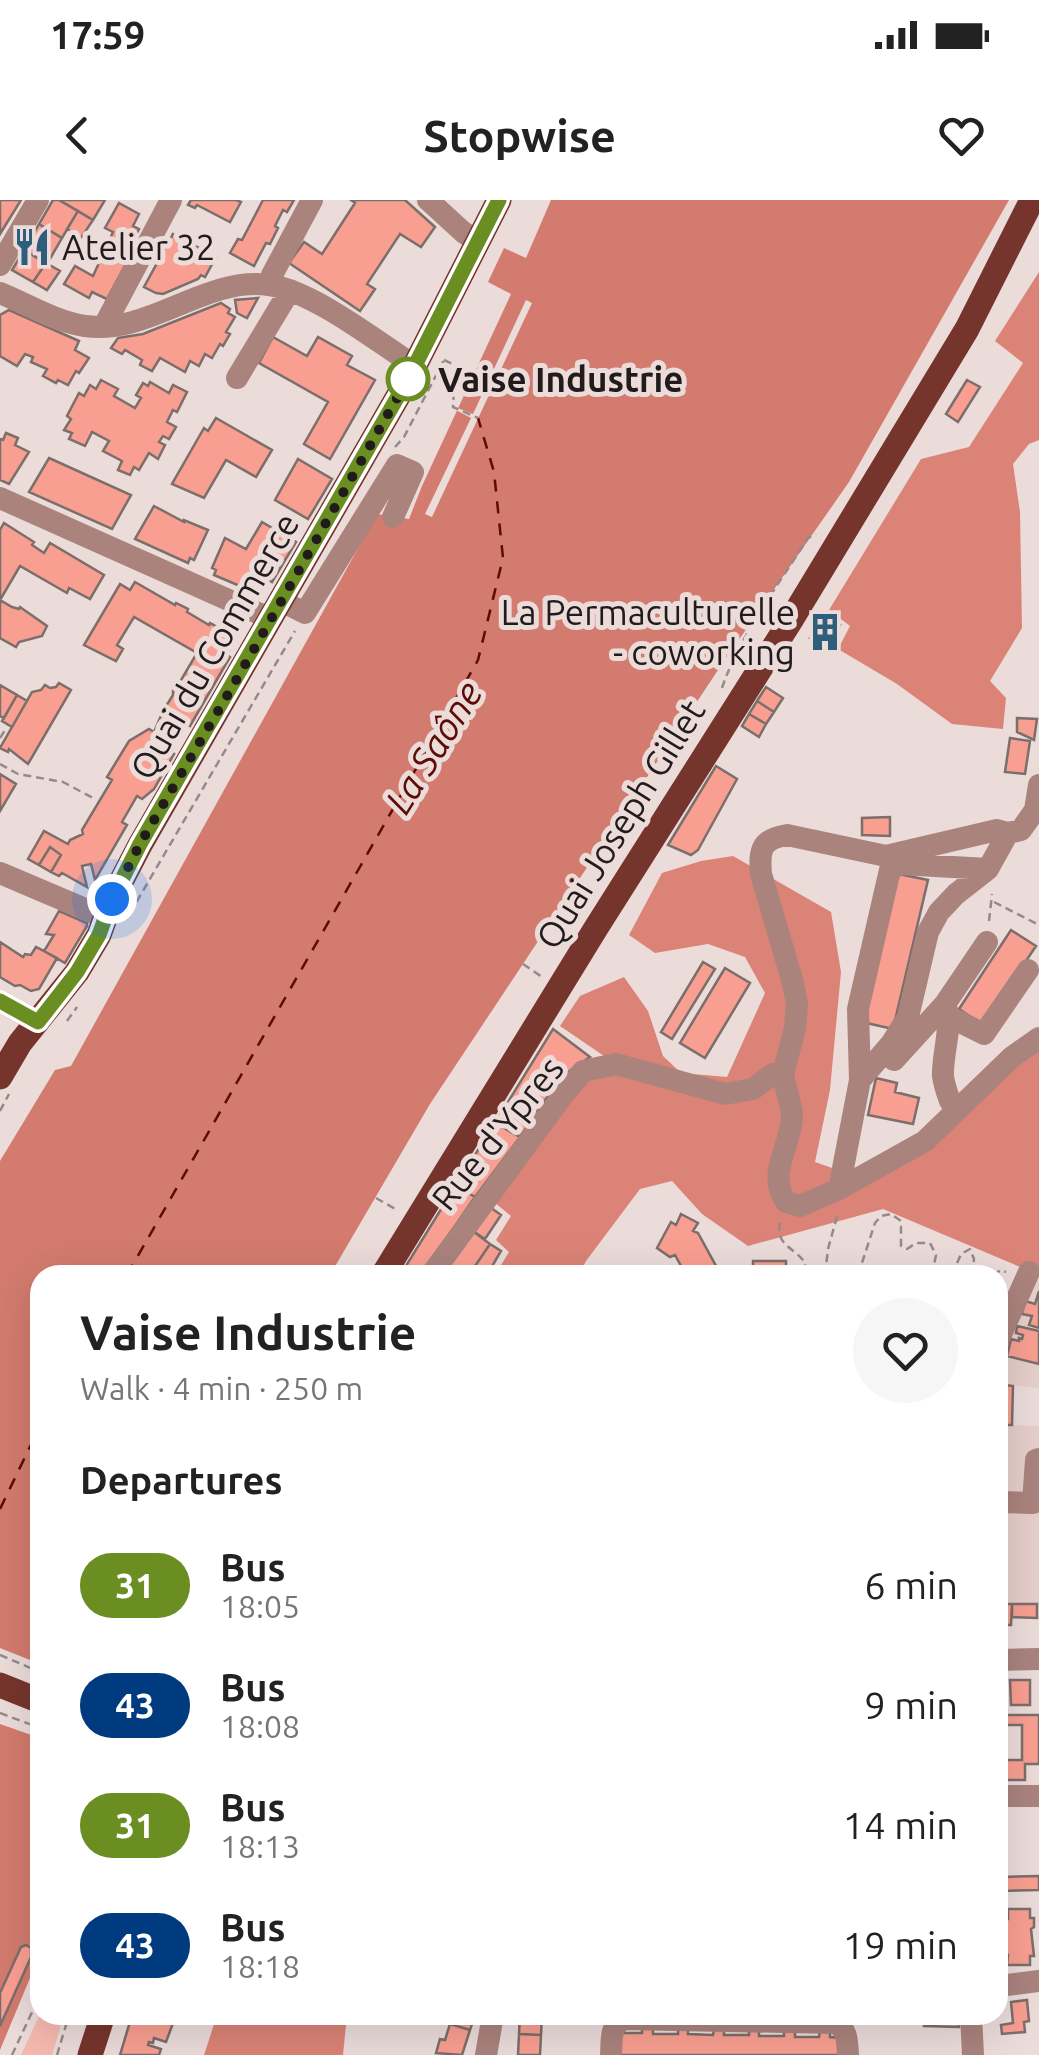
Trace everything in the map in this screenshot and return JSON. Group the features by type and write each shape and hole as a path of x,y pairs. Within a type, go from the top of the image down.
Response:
{"main road":[{"name":"Quai du Commerce","path":"0,1077 20,1043 77,972 99,935 116,918 112,899 140,844 415,366 499,200"},
{"name":"Quai Joseph Gillet","path":"389,1265 791,620 957,345 1032,200"},
{"path":"0,1686 30,1697"},
{"path":"90,2055 100,2025"}],"street":[{"path":"0,265 38,200"},
{"path":"104,326 171,200"},
{"path":"280,288 272,275 312,200"},
{"path":"428,200 478,242"},
{"path":"0,293 70,323 104,326 143,320 228,287 280,288 302,294 415,366"},
{"path":"237,378 280,288"},
{"path":"0,498 276,610 305,613 397,465 414,472 393,517"},
{"path":"1039,784 1035,810 1020,830 1008,833 996,830 886,856 787,834 764,844 761,874 794,982 796,1004 795,1028 782,1074 792,1115 778,1190 786,1202 800,1206 925,1141 1012,1057 1039,1038"},
{"path":"866,1073 892,1044 908,1018 928,932 939,912 988,869 1008,833"},
{"path":"839,1189 866,1073 858,1009 890,870 900,864 988,869"},
{"path":"0,873 116,918"},
{"path":"866,1073 893,1060 948,1011 987,942"},
{"path":"948,1011 984,1034 1028,970"},
{"path":"1,1005 38,1022"},
{"path":"948,1011 943,1078 950,1101"},
{"name":"Rue d'Ypres","path":"438,1265 583,1071 616,1064 724,1094 753,1090 773,1074 782,1074"},
{"path":"1008,1318 1029,1272"},
{"path":"1008,1502 1033,1503 1039,1460"},
{"path":"1008,1660 1039,1659"},
{"path":"1008,1796 1039,1796"},
{"path":"1008,1985 1039,1981"},
{"path":"486,2055 491,2025"},
{"path":"611,2055 616,2025"},
{"path":"839,2025 847,2036 848,2055"},
{"path":"972,2025 973,2055"}],"path":[{"path":"444,360 455,365 453,407 478,418"},
{"path":"116,918 294,632"},
{"path":"0,738 7,727"},
{"path":"0,764 18,774 63,782 95,799"},
{"path":"618,836 628,841"},
{"path":"987,942 992,901 988,869"},
{"path":"992,901 1039,925"},
{"path":"523,964 543,978"},
{"path":"826,1265 838,1215 839,1189"},
{"path":"376,1198 398,1211"},
{"path":"783,1214 778,1236 806,1265"},
{"path":"861,1265 875,1223 881,1216 892,1214 900,1221 901,1246 907,1249 916,1242 930,1243 936,1255 934,1265"},
{"path":"957,1265 970,1249 973,1265"},
{"path":"0,1656 30,1668"},
{"path":"0,1713 30,1724"},
{"path":"12,2055 30,2016"},
{"path":"57,2055 67,2025"}],"shaded area":[{"path":"1039,272 1039,440 1029,444 1013,464 1020,512 1022,628 990,681 1006,698 1003,729 952,724 897,684 838,649 850,626 829,610 921,459 969,447 1023,363 995,341"},
{"path":"733,856 831,912 841,972 830,1090 815,1162 869,1181 1039,1047 1039,1275 883,1209 748,1246 702,1214 672,1181 640,1189 584,1265 501,1265 509,1252 496,1240 511,1216 494,1202 604,1056 560,1026 580,996 624,977 648,1011 663,1056 681,1073 727,1077 765,993 745,957 708,944 655,953 629,935 662,873"},
{"path":"1039,1269 1039,1388 1008,1385 1011,1323"},
{"path":"1008,1425 1039,1426 1039,1604 1008,1604"},
{"path":"35,2025 61,2025 52,2055 21,2055"},
{"path":"214,2025 346,2025 343,2055 204,2055"}],"water":[{"name":"La Saône","path":"551,200 1009,200 849,482 724,661 430,1104 336,1265 30,1265 30,1978 0,2050 0,1161 55,1070 71,1066 377,514 409,519 511,294 488,282 504,248 526,258"}],"pier":[{"path":"526,300 532,303 432,517 425,514 471,418 454,409 473,414"},
{"path":"0,1648 30,1660 30,1734 0,1724"}],"building":[{"path":"0,200 21,200 0,234"},
{"path":"53,200 78,211 62,238 39,224"},
{"path":"59,200 105,200 93,220"},
{"path":"191,200 241,202 230,222 197,205 188,205"},
{"path":"263,200 294,200 287,212 283,210 270,244 266,243 254,266 230,253 238,239 242,240"},
{"path":"351,200 405,200 435,227 421,247 400,234 367,284 375,289 360,311 289,263 304,242 322,254 355,203"},
{"path":"119,203 139,214 133,226 139,229 132,242 136,245 107,299 92,292 89,298 64,284 75,266 93,276 113,232 105,228"},
{"path":"78,211 93,220 81,238 67,229"},
{"path":"39,224 62,238 47,264 24,250"},
{"path":"173,234 216,257 205,277 201,275 163,294 156,293 144,287"},
{"path":"24,250 46,263 33,282 12,270"},
{"path":"46,263 60,271 47,290 33,282"},
{"path":"258,298 247,318 237,313 235,300"},
{"path":"221,303 235,317 226,332 230,334 212,358 205,354 199,366 190,361 185,372 160,358 152,371 125,350 122,354 111,348 118,338 143,334"},
{"path":"9,310 79,341 75,350 89,358 68,385 43,376 47,369 31,362 33,357 25,354 17,366 0,356 0,315"},
{"path":"273,337 307,356 318,337 352,356 347,365 375,380 330,459 304,444 328,402 259,363"},
{"path":"101,380 118,389 114,396 135,408 141,398 136,395 143,383 148,386 150,382 169,393 173,385 187,392 167,422 176,427 169,439 163,436 159,442 165,445 158,459 149,453 139,470 134,467 130,475 118,470 122,461 103,451 109,441 92,432 85,446 69,439 72,433 64,430 79,393 84,396 90,385 96,389"},
{"path":"967,380 980,387 958,422 946,414"},
{"path":"216,418 272,450 256,477 226,460 204,498 172,484 204,428 208,431"},
{"path":"6,433 18,438 15,445 29,452 9,484 0,480 0,439"},
{"path":"49,458 131,495 112,529 29,492"},
{"path":"298,459 332,479 308,519 275,500"},
{"path":"154,506 208,530 194,560 190,558 188,563 135,539"},
{"path":"262,522 296,542 272,582 256,573 249,590 214,575 216,570 212,568 225,538 246,549"},
{"path":"4,523 44,553 50,543 104,575 90,599 69,588 67,593 20,566 0,600 0,530"},
{"path":"135,582 228,633 233,644 226,654 230,657 190,726 163,711 197,653 134,617 117,645 123,649 116,661 84,645 120,584 130,590"},
{"path":"0,600 20,607 47,626 42,636 19,642 16,647 0,638"},
{"name":"La Permaculturelle - coworking","path":"825,616 840,625 826,647 810,638"},
{"path":"59,683 71,690 28,764 9,749 8,752 0,748 32,692"},
{"path":"0,685 17,695 4,718 0,716"},
{"path":"766,687 783,698 774,712 757,701"},
{"path":"17,695 27,701 12,727 2,721"},
{"path":"757,701 774,712 766,724 749,714"},
{"path":"163,711 185,724 169,752 174,754 154,789 142,799 137,796 122,822 127,825 95,880 91,864 82,866 87,887 62,873 59,876 51,872 61,855 50,847 39,865 28,859 44,831 68,844 83,834 112,780 107,777 129,741 149,729 154,732"},
{"path":"749,714 766,724 759,737 742,726"},
{"path":"1017,718 1037,719 1034,740 1017,732"},
{"path":"1010,738 1030,741 1025,774 1005,772"},
{"path":"716,766 737,779 698,850 691,855 668,845"},
{"path":"0,774 16,784 0,811"},
{"path":"890,817 890,836 862,835 862,818"},
{"path":"50,847 61,855 51,872 39,865"},
{"path":"894,873 928,880 893,1029 862,1022"},
{"path":"59,911 87,923 65,963 44,951 54,935 46,934"},
{"path":"1011,930 1036,946 983,1025 959,1009"},
{"path":"0,942 23,957 31,955 36,947 57,958 39,989 31,991 0,977"},
{"path":"703,962 715,969 672,1039 661,1032"},
{"path":"725,968 750,983 705,1058 680,1043"},
{"path":"553,1029 590,1057 561,1077 520,1137 495,1123"},
{"path":"876,1078 897,1083 895,1092 919,1098 913,1124 868,1115"},
{"path":"495,1123 520,1137 475,1197 456,1185"},
{"path":"456,1185 475,1197 428,1265 407,1265"},
{"path":"487,1205 501,1215 485,1239 470,1229"},
{"path":"681,1214 698,1223 693,1231 698,1233 716,1265 680,1265 675,1255 670,1257 657,1248 671,1222 676,1225"},
{"path":"470,1229 490,1244 476,1265 446,1265"},
{"path":"490,1244 501,1251 493,1265 476,1265"},
{"path":"753,1261 786,1261 786,1265 753,1265"},
{"path":"1039,1291 1039,1328 1029,1325 1032,1316 1022,1314 1025,1301 1035,1304"},
{"path":"1017,1326 1039,1331 1039,1364 1008,1356 1011,1339 1022,1339 1023,1335 1016,1333"},
{"path":"1008,1385 1013,1386 1012,1425 1008,1425"},
{"path":"1008,1604 1012,1604 1008,1625"},
{"path":"1012,1604 1037,1604 1037,1618 1012,1617"},
{"path":"1010,1680 1030,1680 1030,1705 1011,1705"},
{"path":"1008,1715 1039,1715 1039,1764 1025,1764 1025,1780 1008,1780 1008,1760 1022,1760 1022,1725 1008,1725"},
{"path":"1039,1876 1039,1890 1008,1891 1008,1877"},
{"path":"1008,1909 1030,1909 1030,1918 1034,1918 1034,1956 1030,1956 1030,1965 1008,1965"},
{"path":"21,1947 30,1947 30,1959 0,2026 0,1993"},
{"path":"1027,2000 1029,2021 1024,2022 1025,2032 1002,2034 1001,2025 1013,2023 1011,2002"},
{"path":"129,2025 172,2025 166,2042 154,2038 153,2043 149,2042 148,2045 161,2049 159,2055 120,2055"},
{"path":"450,2025 470,2030 462,2055 436,2053 440,2039 445,2040"},
{"path":"519,2025 542,2025 541,2035 519,2034"},
{"path":"642,2028 653,2028 653,2034 678,2034 678,2028 688,2029 688,2034 713,2035 714,2029 724,2029 724,2035 749,2035 749,2030 759,2030 759,2036 784,2036 784,2031 795,2031 795,2037 819,2037 820,2031 830,2032 830,2037 841,2038 841,2055 619,2055 619,2033 642,2033"},
{"path":"519,2034 541,2035 540,2055 518,2055"}],"ferry route":[{"path":"133,1265 478,660 503,558 494,472 478,418"},
{"path":"0,1509 30,1447"}],"bus line":[{"name":"31","path":"0,1001 38,1022 77,972 99,935 140,844 408,379 499,200"}],"place":[{"name":"Atelier 32","path":"32,247"},
{"name":"Vaise Industrie","path":"408,379"},
{"name":"La Permaculturelle - coworking","path":"825,632"}],"route":[{"path":"112,899 408,379"}]}
